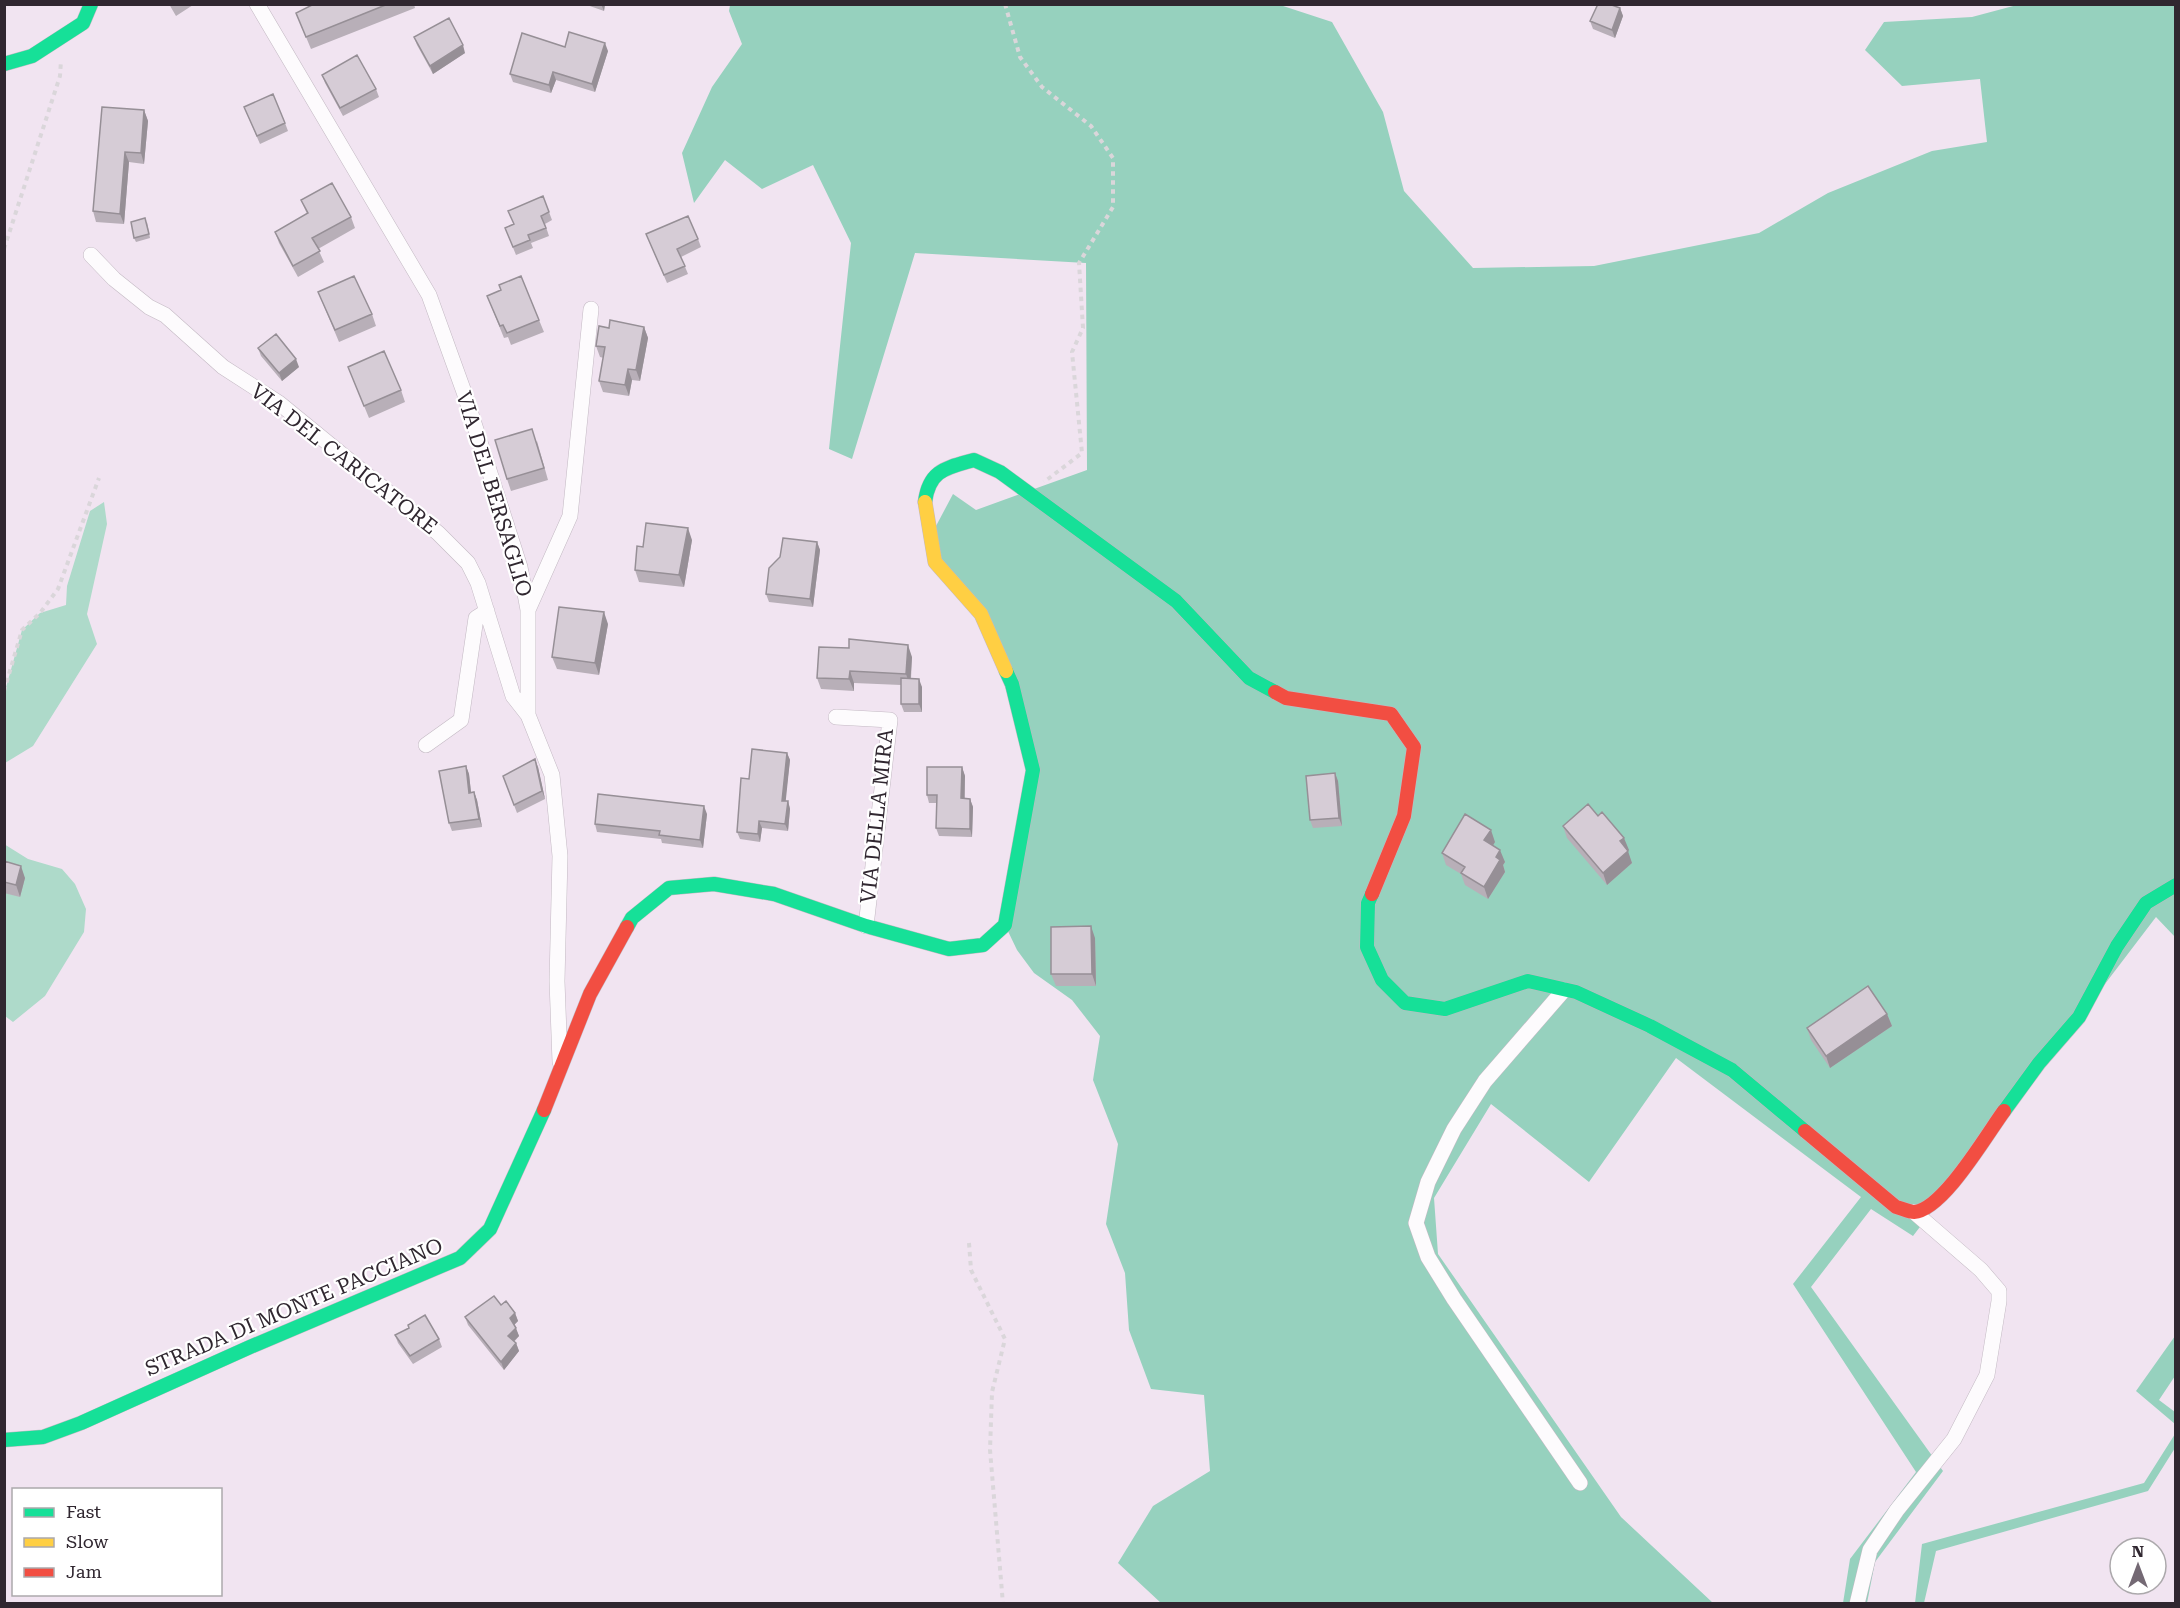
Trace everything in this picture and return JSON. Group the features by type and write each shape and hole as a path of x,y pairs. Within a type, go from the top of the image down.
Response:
{"street":[{"path":"4,64 32,56 83,23 91,4"},
{"name":"VIA DEL BERSAGLIO","path":"257,4 429,295 464,392 520,567 528,610 528,715 552,775 560,856 557,981 560,1066"},
{"name":"VIA DEL CARICATORE","path":"91,255 114,279 149,307 165,315 223,367 279,403 438,533 468,563 478,583 513,696 528,715"},
{"path":"528,610 570,516 591,309"},
{"name":"STRADA DI MONTE PACCIANO","path":"4,1440 43,1437 81,1423 250,1347 460,1258 490,1229 530,1144 590,994 632,918 669,888 714,884 774,894 866,926 949,950 983,945 1005,925 1033,771 1012,684 981,614 935,562 924,507 927,486 942,469 974,460 1000,472 1176,601 1249,678 1286,698 1391,714 1414,747 1404,816 1368,903 1367,947 1382,980 1405,1003 1445,1009 1528,981 1576,992 1650,1026 1732,1070 1896,1207 1914,1212"},
{"path":"426,745 461,720 477,618 487,611"},
{"name":"VIA DELLA MIRA","path":"836,717 890,720 866,926"},
{"path":"1857,1604 1870,1550 1897,1510 1954,1439 1987,1375 2000,1302 2000,1291 1981,1270 1914,1212 1931,1205 1951,1184 2039,1064 2079,1017 2117,946 2146,903 2175,885"},
{"path":"1564,990 1485,1081 1460,1120 1428,1182 1416,1223 1428,1257 1454,1299 1580,1483"}],"path":[{"path":"1005,4 1020,57 1042,87 1091,126 1113,158 1113,207 1079,263 1083,328 1072,352 1082,453 1029,494"},
{"path":"4,249 60,76 63,36"},
{"path":"4,691 22,630 40,614 58,589 99,478"},
{"path":"969,1243 971,1270 1005,1339 992,1392 990,1450 1003,1604"}],"green space":[{"path":"730,5 1280,5 1332,22 1383,112 1404,191 1473,268 1594,266 1759,233 1828,193 1932,151 1987,142 1980,79 1902,86 1865,50 1884,22 1972,17 2017,5 2175,5 2175,937 2156,917 1913,1236 1871,1209 1811,1287 1943,1471 1875,1562 1867,1603 1843,1603 1850,1559 1916,1472 1793,1284 1861,1197 1676,1058 1589,1182 1491,1104 1434,1198 1438,1254 1621,1517 1713,1603 1161,1603 1118,1563 1153,1506 1210,1471 1204,1395 1151,1389 1129,1330 1125,1273 1106,1224 1118,1144 1093,1080 1100,1036 1072,1000 1034,973 1017,950 1005,925 1033,771 981,614 935,562 936,526 953,494 976,510 1087,470 1086,263 915,253 852,459 829,449 851,243 813,165 762,189 725,160 694,203 682,153 712,87 742,44 729,11"},
{"path":"104,502 107,524 87,614 97,644 33,746 5,763 5,691 22,630 40,613 66,605 67,586 90,511"},
{"path":"4,844 28,859 62,869 75,884 86,909 84,932 45,996 13,1022 5,1016"},
{"path":"2175,1336 2175,1376 2159,1400 2175,1412 2175,1424 2136,1391"},
{"path":"2175,1434 2175,1448 2148,1491 1936,1551 1924,1603 1915,1603 1922,1544 2144,1483"}],"building":[{"path":"314,4 388,4 306,37 296,13"},
{"path":"1598,4 1609,4 1620,8 1612,30 1590,21"},
{"path":"449,18 463,45 430,66 414,37"},
{"path":"569,32 605,43 592,84 553,72 549,85 510,74 522,33 565,47"},
{"path":"357,55 376,89 340,108 322,75"},
{"path":"273,94 285,123 257,136 244,107"},
{"path":"102,107 144,110 141,153 125,152 120,214 93,211"},
{"path":"332,183 351,217 312,238 320,251 293,266 275,232 308,213 301,200"},
{"path":"543,196 549,212 541,216 546,228 528,235 530,240 513,247 505,228 514,224 508,211"},
{"path":"688,216 698,239 677,249 685,266 664,275 646,234"},
{"path":"145,218 149,234 134,238 131,222"},
{"path":"354,276 372,314 335,330 318,292"},
{"path":"521,276 539,320 507,333 503,325 500,326 487,296 501,290 499,285"},
{"path":"610,320 644,327 636,370 628,369 625,385 599,381 605,347 596,346 599,326 609,328"},
{"path":"276,334 296,359 279,373 258,348"},
{"path":"384,351 401,390 364,406 348,367"},
{"path":"532,429 544,468 507,479 495,440"},
{"path":"646,523 688,528 679,575 635,570 637,546 643,547"},
{"path":"783,538 817,542 810,599 766,594 769,568 780,557"},
{"path":"559,607 604,612 595,663 552,657"},
{"path":"849,639 908,645 906,674 850,671 849,679 817,678 819,647 849,648"},
{"path":"901,678 919,679 919,704 901,704"},
{"path":"752,749 787,753 782,801 788,801 785,824 759,821 758,834 737,832 741,778 749,779"},
{"path":"535,759 542,791 514,805 503,776"},
{"path":"466,766 469,793 474,792 479,819 449,823 439,771"},
{"path":"927,767 962,767 961,798 970,799 970,829 936,828 937,795 927,795"},
{"path":"1335,773 1339,818 1310,820 1306,776"},
{"path":"598,794 704,806 700,840 659,835 660,831 595,824"},
{"path":"1588,804 1598,816 1602,812 1624,838 1620,841 1628,851 1603,873 1563,826"},
{"path":"1465,814 1491,830 1484,840 1500,850 1496,857 1500,860 1484,887 1461,873 1465,867 1442,853"},
{"path":"4,861 21,866 16,885 4,882"},
{"path":"1091,926 1092,974 1051,974 1051,927"},
{"path":"1868,986 1887,1014 1826,1056 1807,1028"},
{"path":"494,1296 501,1305 506,1301 515,1313 510,1318 516,1328 508,1336 516,1343 501,1362 465,1317"},
{"path":"425,1315 439,1339 410,1356 395,1335 409,1328 408,1325"}],"traffic: fast":[{"path":"4,64 32,56 83,23 91,4"},
{"path":"925,502 930,483 947,468 974,460 1000,472 1176,601 1249,678 1275,692"},
{"path":"627,927 632,918 669,888 714,884 774,894 866,926 949,949 983,945 1005,925 1033,770 1012,684 1006,671"},
{"path":"2004,1111 2039,1063 2079,1017 2117,946 2146,903 2176,885"},
{"path":"1372,894 1368,903 1367,947 1382,980 1405,1003 1445,1009 1528,981 1576,992 1650,1026 1732,1070 1805,1131"},
{"path":"4,1440 43,1437 81,1423 250,1347 460,1258 490,1229 544,1110"}],"traffic: slow":[{"path":"925,502 935,562 981,614 1006,671"}],"traffic: jam":[{"path":"1275,692 1286,698 1391,714 1414,747 1404,816 1372,894"},
{"path":"544,1110 590,994 627,927"},
{"path":"1805,1131 1896,1207 1914,1212 1938,1199 1951,1185 2004,1111"}]}
